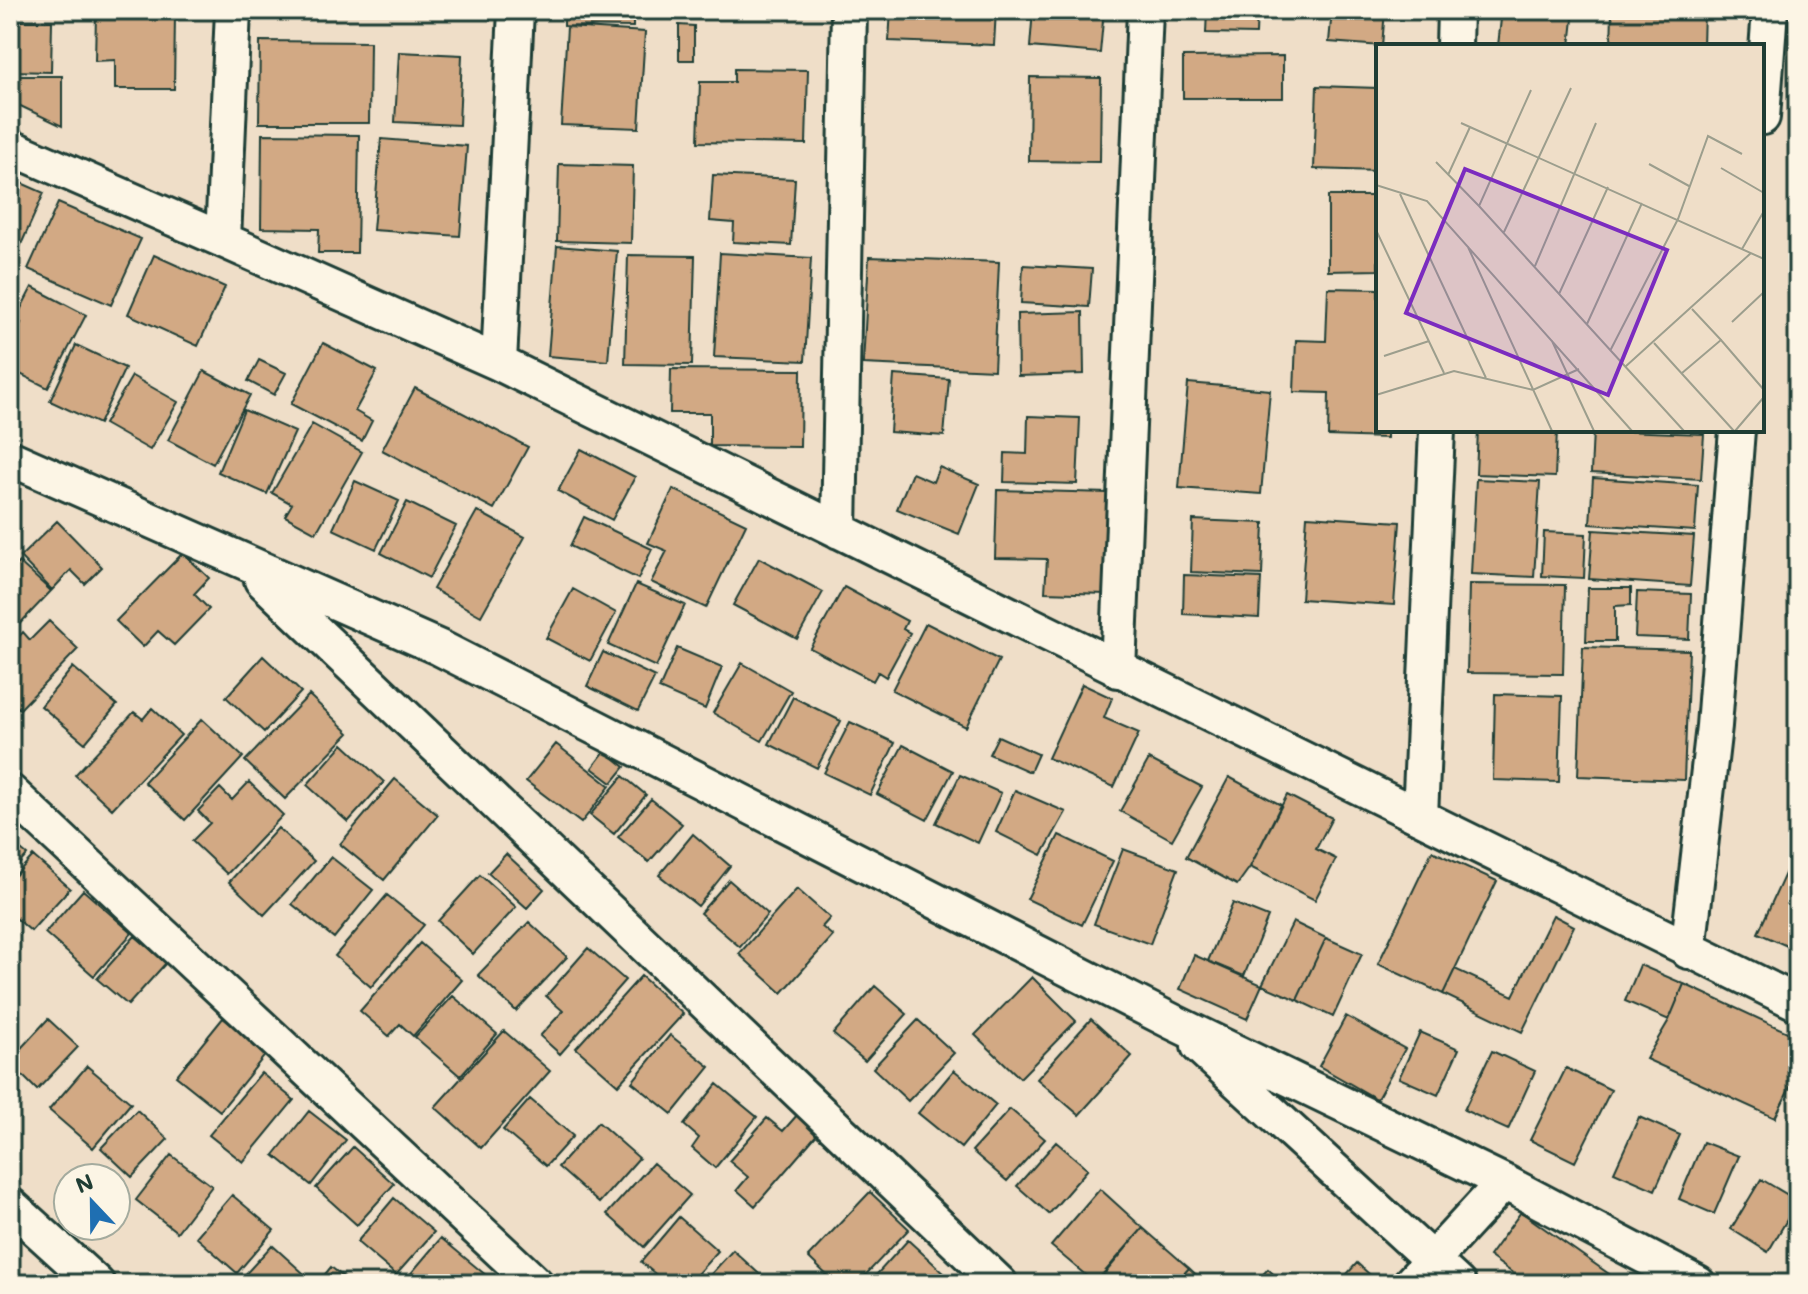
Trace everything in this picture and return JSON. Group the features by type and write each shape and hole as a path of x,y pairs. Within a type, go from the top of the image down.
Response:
{"street":[{"path":"223,240 233,10"},
{"path":"499,363 516,10"},
{"path":"839,531 849,10"},
{"path":"1118,670 1145,10"},
{"path":"1454,44 1455,10"},
{"path":"1764,90 1770,10"},
{"path":"10,147 499,363 1798,1003"},
{"path":"1420,816 1437,432"},
{"path":"1688,951 1714,726 1737,432"},
{"path":"10,458 440,648 1173,1022 1504,1182 1698,1284"},
{"path":"244,563 1000,1284"},
{"path":"10,792 536,1284"},
{"path":"1173,1022 1421,1272 1458,1284"},
{"path":"1421,1272 1504,1182"},
{"path":"10,1205 97,1284"}],"building":[{"path":"10,10 53,10 53,13"},
{"path":"472,10 472,12 388,11"},
{"path":"564,10 633,10 633,27 564,26"},
{"path":"891,10 996,10 994,45 889,41"},
{"path":"1033,10 1104,10 1100,53 1030,47"},
{"path":"1207,10 1257,10 1256,34 1206,33"},
{"path":"1332,10 1385,10 1382,44 1329,42"},
{"path":"1502,10 1574,10 1570,44 1498,44"},
{"path":"1624,10 1704,10 1703,44 1611,44 1612,14 1624,14"},
{"path":"96,13 175,14 174,89 115,89 115,60 95,61"},
{"path":"10,21 52,21 51,72 10,71"},
{"path":"679,25 694,26 694,60 679,60"},
{"path":"567,27 645,32 639,128 561,125"},
{"path":"260,41 370,42 369,123 259,123"},
{"path":"399,52 462,55 459,125 395,122"},
{"path":"1283,56 1283,98 1183,98 1183,57"},
{"path":"734,69 808,70 806,144 698,142 700,82 734,82"},
{"path":"10,76 62,76 62,126 10,101"},
{"path":"1030,77 1101,78 1100,162 1029,161"},
{"path":"1317,86 1376,88 1376,171 1314,169"},
{"path":"262,134 359,135 357,253 318,253 319,229 261,228"},
{"path":"381,139 467,146 460,236 373,230"},
{"path":"559,164 633,166 631,243 557,241"},
{"path":"713,175 795,179 791,245 733,242 734,223 710,221"},
{"path":"10,178 44,193 12,265 10,264"},
{"path":"1328,196 1376,196 1376,270 1328,271"},
{"path":"58,203 141,239 111,305 28,269"},
{"path":"557,246 617,251 608,361 548,356"},
{"path":"720,253 811,258 805,361 714,357"},
{"path":"154,255 225,287 198,346 128,314"},
{"path":"628,255 695,256 692,365 625,364"},
{"path":"869,257 999,262 994,370 863,364"},
{"path":"1023,265 1092,269 1089,307 1021,303"},
{"path":"32,287 86,315 48,388 10,369 10,344 21,323 15,320"},
{"path":"1328,288 1376,289 1376,432 1387,432 1387,438 1328,436 1329,393 1294,392 1296,340 1326,341"},
{"path":"1083,312 1084,374 1018,376 1017,314"},
{"path":"323,343 377,371 355,411 372,421 362,441 291,404"},
{"path":"76,345 125,368 99,424 50,401"},
{"path":"259,360 286,373 274,395 248,381"},
{"path":"671,369 801,370 800,447 710,446 710,413 670,413"},
{"path":"204,371 250,395 213,464 168,440"},
{"path":"894,375 949,379 944,436 890,432"},
{"path":"132,376 178,402 150,450 104,424"},
{"path":"1188,383 1270,390 1261,494 1179,488"},
{"path":"415,388 528,447 494,509 382,450"},
{"path":"244,410 295,432 267,494 218,472"},
{"path":"1028,416 1080,418 1077,484 1004,482 1005,453 1027,454"},
{"path":"312,424 362,452 316,533 285,516 292,504 272,493"},
{"path":"1478,432 1557,432 1555,477 1476,474"},
{"path":"1593,432 1704,434 1701,479 1591,473"},
{"path":"581,449 635,477 612,520 558,491"},
{"path":"939,467 979,484 959,534 897,509 912,473 933,482"},
{"path":"1593,478 1698,485 1695,531 1590,524"},
{"path":"1476,479 1540,482 1534,577 1471,574"},
{"path":"355,481 399,501 376,549 333,529"},
{"path":"673,489 746,524 706,608 651,582 667,551 648,543"},
{"path":"997,490 1109,493 1106,594 1045,592 1047,559 995,558"},
{"path":"407,502 456,526 429,578 381,553"},
{"path":"477,511 525,537 481,616 433,589"},
{"path":"1307,516 1400,522 1394,605 1301,599"},
{"path":"584,517 652,549 638,579 570,546"},
{"path":"1193,520 1264,523 1262,575 1191,572"},
{"path":"57,521 102,567 85,584 71,570 52,590 20,557"},
{"path":"1593,530 1694,536 1690,586 1589,579"},
{"path":"1544,532 1586,534 1584,578 1542,576"},
{"path":"183,553 209,578 194,594 209,609 174,645 158,631 143,647 116,621"},
{"path":"759,558 823,592 797,639 733,605"},
{"path":"19,562 51,591 10,634 10,572"},
{"path":"1184,575 1261,578 1259,618 1183,614"},
{"path":"636,584 685,605 656,667 608,645"},
{"path":"1469,584 1565,585 1563,674 1467,673"},
{"path":"844,587 907,621 903,629 910,633 886,677 878,672 873,681 810,648"},
{"path":"1588,588 1631,588 1631,605 1615,606 1615,641 1586,641"},
{"path":"573,589 616,613 590,661 546,638"},
{"path":"1637,592 1691,594 1689,639 1635,637"},
{"path":"49,621 78,649 20,709 10,700 10,662 15,657 10,653 10,646 23,632 30,640"},
{"path":"926,623 999,660 966,727 892,690"},
{"path":"1583,647 1689,650 1684,780 1578,776"},
{"path":"677,648 722,667 705,709 659,689"},
{"path":"603,652 655,677 638,711 587,686"},
{"path":"263,656 301,692 264,732 226,697"},
{"path":"742,663 791,691 762,741 713,713"},
{"path":"73,667 117,705 85,743 41,706"},
{"path":"1082,684 1112,698 1104,718 1139,733 1114,787 1048,758"},
{"path":"1495,694 1562,696 1559,782 1493,780"},
{"path":"309,695 349,733 285,799 245,761"},
{"path":"793,697 841,721 817,768 769,744"},
{"path":"152,708 181,735 112,809 75,775 134,712 143,719"},
{"path":"202,719 243,757 185,820 144,782"},
{"path":"850,722 895,743 870,795 824,773"},
{"path":"998,736 1038,754 1030,772 989,754"},
{"path":"343,744 384,782 348,822 307,785"},
{"path":"556,744 610,786 581,823 526,781"},
{"path":"903,745 953,771 927,820 877,794"},
{"path":"605,751 625,767 612,783 592,768"},
{"path":"1149,759 1202,787 1172,840 1120,811"},
{"path":"960,775 1001,793 978,843 936,823"},
{"path":"623,776 646,795 614,834 590,815"},
{"path":"1229,777 1281,805 1250,867 1237,885 1186,857"},
{"path":"395,779 438,815 384,880 340,844"},
{"path":"249,782 283,815 227,874 192,841 210,823 198,811 220,788 232,800"},
{"path":"1015,790 1066,812 1042,855 996,832"},
{"path":"1287,795 1332,818 1316,849 1336,859 1315,900 1250,867"},
{"path":"651,799 682,824 649,862 618,837"},
{"path":"278,828 314,861 264,915 229,882"},
{"path":"693,834 730,866 698,906 659,875"},
{"path":"1059,835 1113,861 1082,925 1027,899"},
{"path":"10,841 27,855 10,874"},
{"path":"1123,849 1178,869 1150,944 1094,924"},
{"path":"1432,851 1497,881 1443,994 1378,964"},
{"path":"506,854 544,889 527,908 488,873"},
{"path":"33,856 70,888 31,931 10,913 10,881"},
{"path":"331,857 373,890 334,938 292,904"},
{"path":"1788,867 1798,871 1798,951 1758,933"},
{"path":"480,875 516,907 473,954 438,921"},
{"path":"729,880 768,914 740,947 700,913"},
{"path":"797,889 830,918 822,927 833,936 782,993 739,954"},
{"path":"83,890 132,933 94,976 45,933"},
{"path":"387,895 424,925 371,987 335,956"},
{"path":"1233,903 1268,917 1244,976 1208,961"},
{"path":"1553,915 1574,926 1522,1032 1443,994 1455,969 1513,996"},
{"path":"529,922 567,957 516,1011 478,975"},
{"path":"1293,922 1326,938 1297,1000 1262,985"},
{"path":"135,936 166,963 128,1005 97,979"},
{"path":"1326,938 1362,954 1333,1017 1297,1000"},
{"path":"420,943 462,980 413,1036 400,1024 389,1036 360,1011"},
{"path":"588,948 625,980 560,1054 540,1036 563,1011 546,996"},
{"path":"1194,955 1262,985 1247,1019 1180,989"},
{"path":"1640,965 1684,984 1669,1020 1625,1001"},
{"path":"641,976 683,1014 618,1085 576,1048"},
{"path":"1032,977 1076,1021 1020,1078 975,1035"},
{"path":"1684,984 1798,1037 1798,1071 1775,1118 1646,1059 1669,1020"},
{"path":"875,986 907,1014 865,1061 833,1034"},
{"path":"453,996 497,1034 460,1076 415,1037"},
{"path":"1346,1016 1405,1049 1377,1099 1319,1066"},
{"path":"223,1018 267,1053 220,1111 176,1076"},
{"path":"48,1019 78,1047 37,1090 10,1060"},
{"path":"1091,1019 1132,1056 1079,1115 1037,1079"},
{"path":"918,1020 954,1053 908,1101 873,1068"},
{"path":"504,1031 550,1071 481,1148 435,1107"},
{"path":"1420,1032 1459,1049 1438,1095 1399,1078"},
{"path":"670,1035 710,1067 672,1114 632,1082"},
{"path":"1492,1051 1535,1071 1508,1130 1464,1110"},
{"path":"87,1066 131,1103 93,1148 49,1110"},
{"path":"1566,1068 1611,1090 1575,1162 1530,1140"},
{"path":"954,1070 996,1105 961,1148 918,1113"},
{"path":"261,1073 294,1100 243,1162 209,1135"},
{"path":"717,1084 757,1117 715,1168 692,1148 699,1138 684,1125"},
{"path":"530,1099 573,1136 546,1166 503,1130"},
{"path":"1010,1109 1045,1139 1007,1181 972,1151"},
{"path":"137,1110 168,1139 132,1177 132,1162 116,1162 101,1148"},
{"path":"309,1111 346,1140 311,1185 274,1155"},
{"path":"798,1114 819,1132 755,1206 737,1190 748,1177 729,1161 767,1118 783,1131"},
{"path":"1639,1117 1680,1135 1655,1190 1614,1172"},
{"path":"598,1122 639,1158 599,1203 558,1167"},
{"path":"1056,1142 1088,1169 1049,1214 1017,1186"},
{"path":"1703,1142 1739,1156 1714,1214 1679,1199"},
{"path":"353,1147 394,1184 357,1225 316,1188"},
{"path":"171,1155 212,1186 177,1232 136,1200"},
{"path":"653,1163 690,1195 644,1247 607,1214"},
{"path":"1761,1179 1798,1201 1768,1252 1731,1229"},
{"path":"1100,1189 1143,1228 1095,1283 1051,1246"},
{"path":"870,1192 909,1229 857,1284 836,1284 808,1257"},
{"path":"232,1195 274,1230 237,1273 196,1237"},
{"path":"394,1198 434,1232 396,1275 357,1242"},
{"path":"1521,1212 1609,1274 1602,1284 1528,1284 1489,1256"},
{"path":"679,1217 718,1251 688,1284 667,1284 641,1262"},
{"path":"1143,1228 1189,1268 1175,1284 1096,1284"},
{"path":"441,1238 487,1276 480,1284 402,1284"},
{"path":"908,1240 946,1275 938,1284 868,1284"},
{"path":"1798,1243 1798,1263 1789,1258"},
{"path":"272,1245 312,1281 309,1284 249,1284 242,1278"},
{"path":"733,1250 770,1284 702,1284"},
{"path":"1357,1263 1380,1284 1338,1284"},
{"path":"331,1267 352,1284 317,1284"},
{"path":"1189,1268 1206,1284 1175,1284"},
{"path":"1268,1269 1284,1284 1254,1284"}]}
